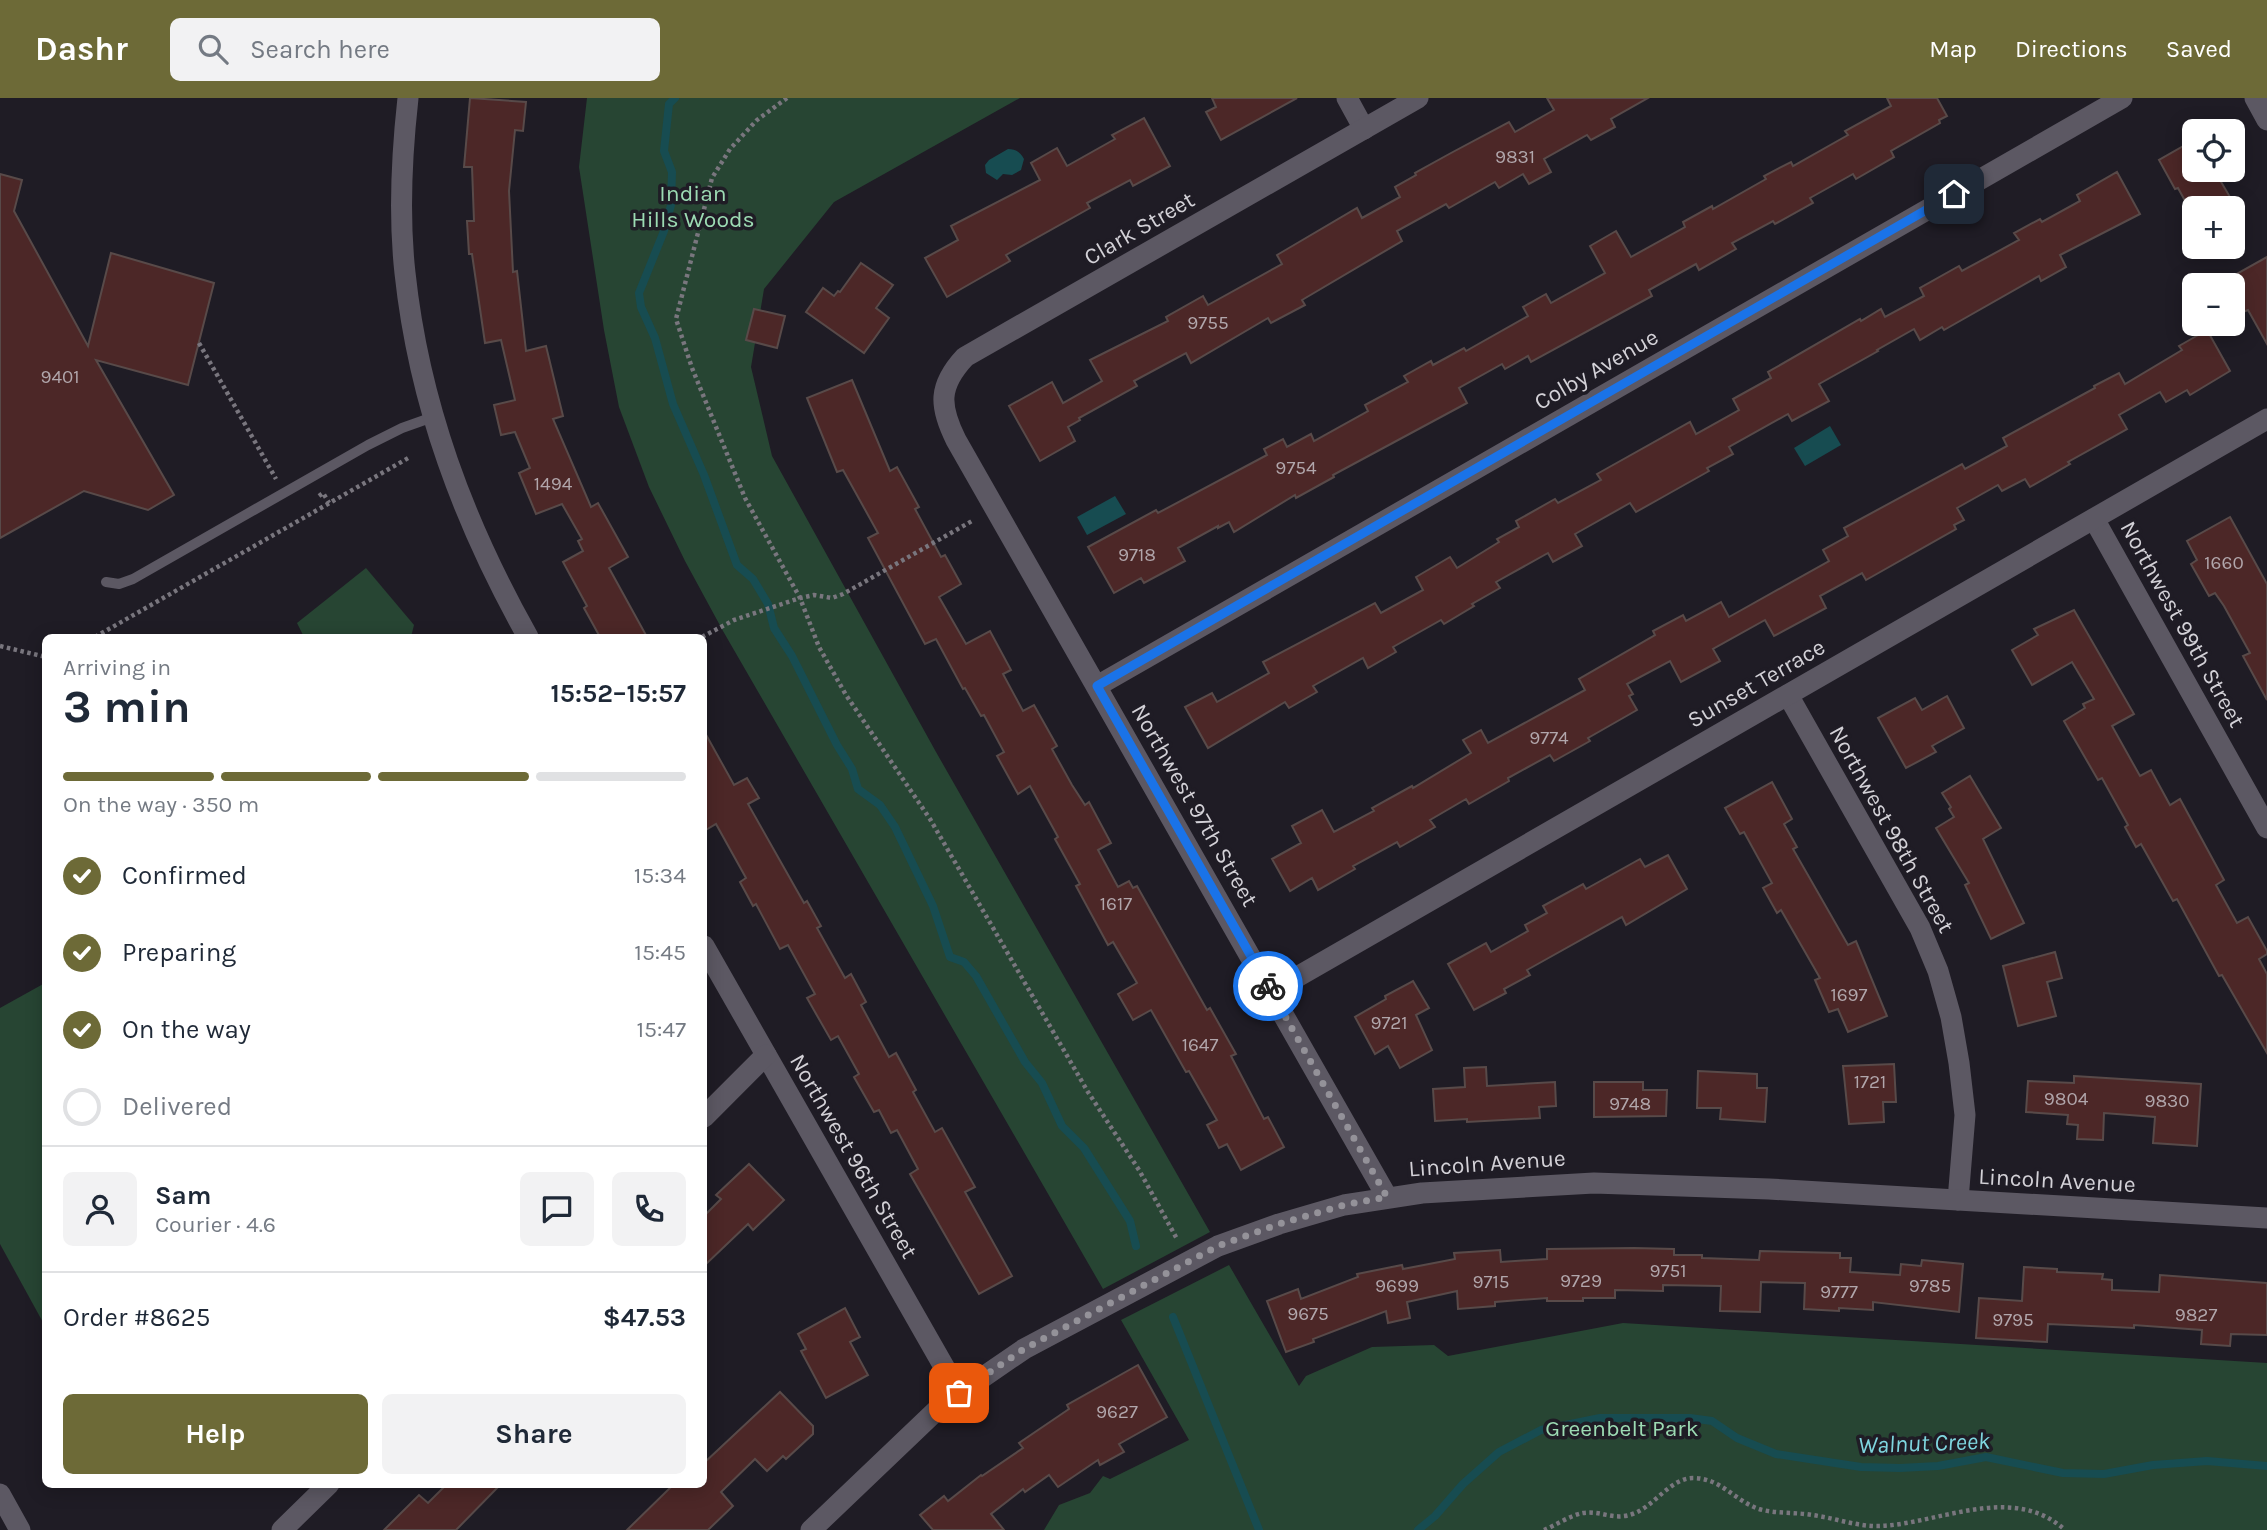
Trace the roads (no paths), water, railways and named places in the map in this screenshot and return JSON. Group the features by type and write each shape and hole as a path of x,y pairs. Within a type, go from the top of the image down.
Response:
{"street":[{"path":"408,98 403,190 405,271 417,350 442,447 478,542 526,634"},
{"path":"1347,98 1364,129"},
{"name":"Clark Street","path":"956,440 946,421 942,401 951,372 965,357 1418,98"},
{"name":"Colby Avenue","path":"1097,686 2122,98"},
{"path":"2255,98 2267,120"},
{"name":"Sunset Terrace","path":"1271,992 2267,419"},
{"name":"Northwest 97th Street","path":"956,440 1387,1197"},
{"name":"Northwest 99th Street","path":"2094,519 2267,828"},
{"name":"Northwest 98th Street","path":"1788,695 1920,928 1938,971 1951,1017 1965,1115 1958,1200"},
{"name":"Northwest 96th Street","path":"707,951 959,1393"},
{"path":"707,1114 766,1055"},
{"name":"Lincoln Avenue","path":"811,1530 941,1406 1024,1349 1218,1246 1344,1205 1422,1193 1594,1182 2267,1218"},
{"path":"282,1530 325,1488"},
{"path":"0,1494 20,1530"}],"lane":[{"path":"106,582 118,584 133,579 368,445 402,428 433,417"}],"water":[{"path":"1008,149 1016,150 1024,159 1021,170 1012,175 1003,174 997,180 986,173 985,165"},
{"path":"1830,426 1841,445 1805,466 1794,448"},
{"path":"1115,496 1126,514 1087,535 1077,517"}],"waterway":[{"path":"675,98 669,104 664,151 672,172 671,205 664,231 639,293 641,307 655,338 673,404 704,475 737,565 753,579 768,604 774,628 792,656 852,769 858,789 880,805 895,827 933,906 950,957 964,962 976,976 1025,1062 1042,1083 1062,1126 1084,1148 1130,1221 1136,1246"},
{"path":"1173,1317 1259,1530"},
{"name":"Walnut Creek","path":"1418,1530 1499,1452 1541,1430 1600,1418 1690,1418 1712,1421 1737,1438 1776,1454 1861,1467 1938,1466 1986,1457 2063,1473 2104,1474 2153,1465 2207,1461 2267,1466"}],"park label":[{"name":"Indian Hills Woods","path":"693,206"},
{"name":"Greenbelt Park","path":"1622,1428"}]}
